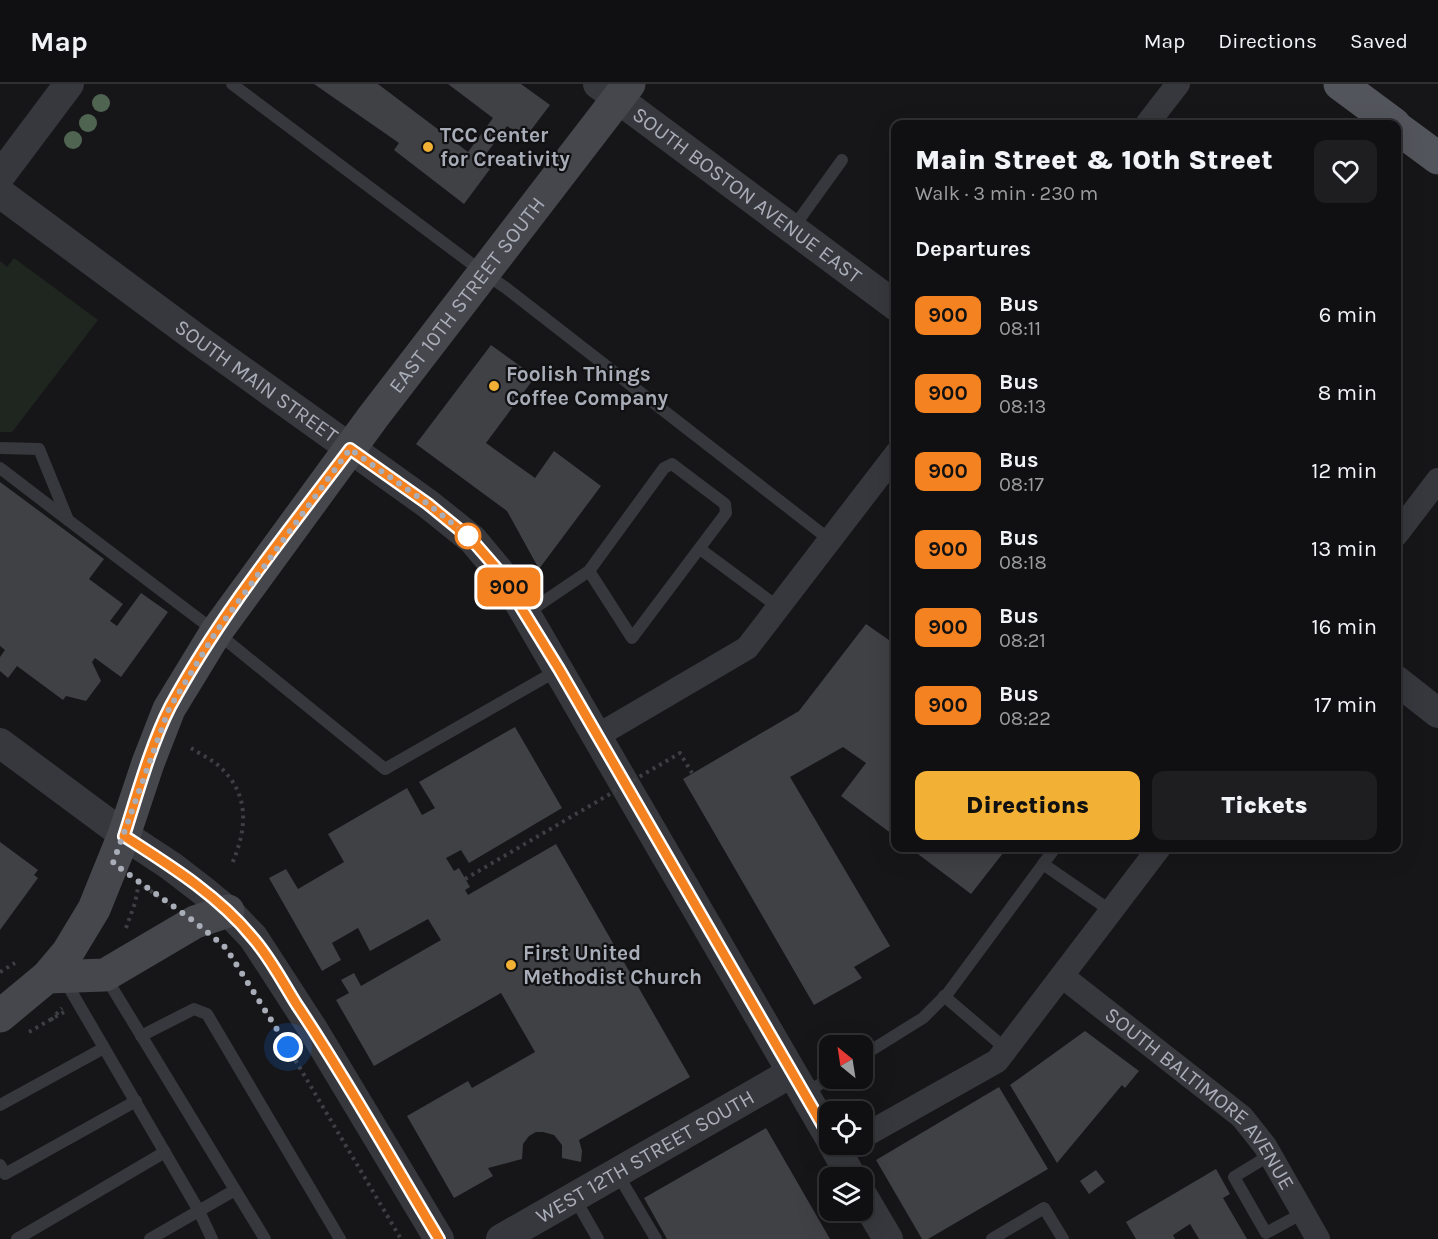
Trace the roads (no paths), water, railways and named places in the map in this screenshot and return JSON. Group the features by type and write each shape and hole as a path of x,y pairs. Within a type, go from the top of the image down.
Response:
{"main road":[{"path":"1340,84 1387,120"},
{"name":"EAST 10TH STREET SOUTH","path":"0,1016 55,977 94,909 169,709 216,632 350,449 484,273 615,89"},
{"path":"1401,130 1438,158"},
{"path":"55,977 105,975 195,922 228,911"}],"street":[{"path":"0,176 69,84"},
{"path":"1150,120 1178,84"},
{"name":"SOUTH BOSTON AVENUE EAST","path":"615,89 793,229 891,302"},
{"name":"SOUTH MAIN STREET","path":"0,193 428,504 472,540 498,570 526,614 797,1084 819,1112"},
{"path":"597,736 747,648 891,461"},
{"path":"1401,528 1438,480"},
{"path":"1401,684 1438,713"},
{"path":"0,743 118,849 171,866 228,911 253,937 308,1021 440,1239"},
{"path":"873,1127 996,1061 1156,852"},
{"name":"SOUTH BALTIMORE AVENUE","path":"1062,976 1242,1118 1254,1130 1318,1239"},
{"name":"WEST 12TH STREET SOUTH","path":"501,1239 617,1173 797,1084"},
{"path":"873,1215 886,1238"}],"lane":[{"path":"232,84 506,288 830,540"},
{"path":"793,229 842,160"},
{"path":"0,448 39,448 68,520"},
{"path":"526,614 589,570 664,468 672,464 725,504 726,513 632,638 589,570"},
{"path":"0,468 216,632 385,769 559,669"},
{"path":"699,549 778,607"},
{"path":"873,1049 923,1018 944,996 1052,852"},
{"path":"1043,864 1111,911"},
{"path":"105,975 265,1239"},
{"path":"55,977 104,1048 136,1101 199,1211 212,1239"},
{"path":"944,996 1006,1049"},
{"path":"141,1036 194,1009 207,1014 340,1239"},
{"path":"0,1106 104,1048"},
{"path":"797,1084 819,1080"},
{"path":"0,1165 5,1174 136,1101"},
{"path":"17,1239 165,1152"},
{"path":"1270,1155 1234,1177 1260,1224 1266,1233 1303,1213"},
{"path":"617,1173 656,1239"},
{"path":"150,1239 235,1190"},
{"path":"574,1197 598,1239"},
{"path":"992,1239 1044,1208 1063,1239"}],"place":[{"name":"TCC Center for Creativity","path":"428,147"},
{"name":"Foolish Things Coffee Company","path":"494,386"},
{"name":"First United Methodist Church","path":"511,965"}]}
